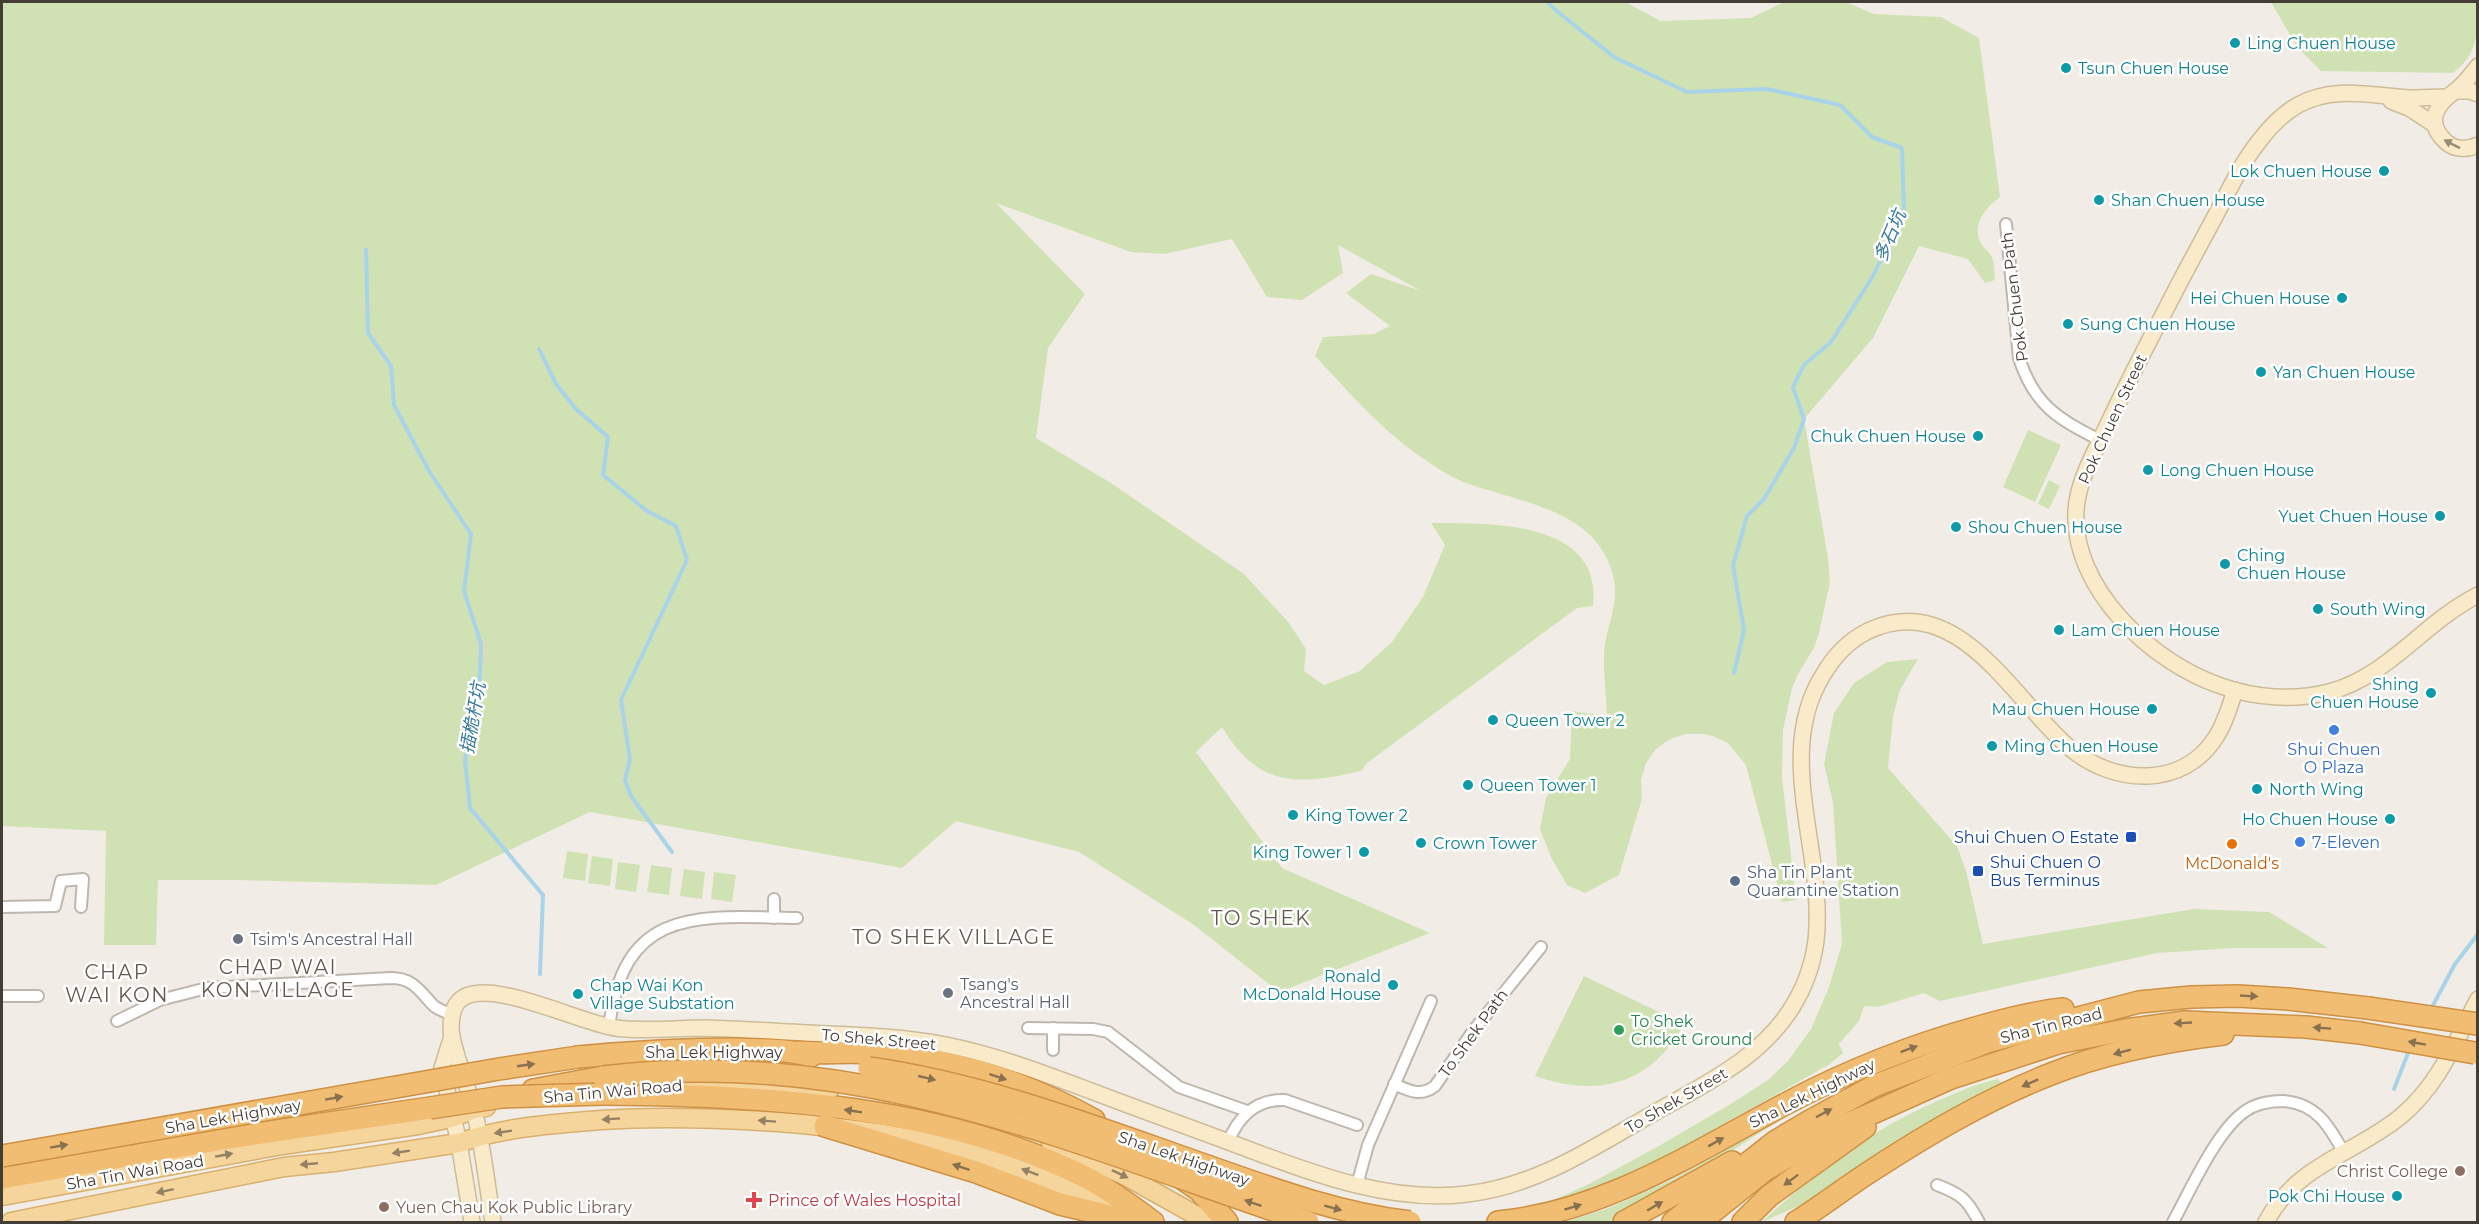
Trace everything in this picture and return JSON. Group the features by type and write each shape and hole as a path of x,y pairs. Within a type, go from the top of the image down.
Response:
{"highway":[{"name":"Sha Tin Road","path":"1673,1222 1776,1141 1874,1086 1967,1048 2027,1030 2139,1002 2191,997 2238,996 2288,999 2478,1024"},
{"name":"Sha Lek Highway","path":"1498,1222 1563,1210 1627,1187 1664,1170 1816,1088 1904,1050 2024,1014 2139,1002"},
{"name":"Sha Tin Road","path":"1700,1222 1751,1181 1786,1157 1830,1132 1982,1067 2058,1043 2185,1022 2283,1026 2360,1033 2476,1053"},
{"path":"1796,1222 1870,1172 1950,1123 2007,1092 2051,1074 2144,1046 2283,1026"},
{"name":"Sha Lek Highway","path":"2,1156 578,1057 699,1049 799,1052 968,1088 1074,1121 1302,1199 1354,1213 1410,1222"},
{"path":"799,1052 871,1053 930,1060 1005,1079 1079,1112 1122,1137 1199,1190 1227,1222"},
{"name":"Sha Lek Highway","path":"2,1178 228,1138 502,1097 603,1077 700,1070 818,1077 931,1098 1069,1139 1308,1222"},
{"path":"502,1097 602,1094 705,1096 847,1109 911,1120 991,1141 1072,1172 1090,1180 1153,1222"},
{"path":"1743,1222 1769,1197 1904,1099"},
{"path":"825,1126 957,1166 1082,1210 1135,1222"},
{"path":"1624,1222 1752,1151 1776,1141"}],"main road":[{"name":"Sha Tin Wai Road","path":"2,1196 282,1145 452,1118 474,1109 544,1097 665,1085 763,1086 858,1094 959,1114 1053,1144 1126,1176 1208,1222"},
{"name":"Sha Tin Wai Road","path":"11,1222 284,1167 334,1162 459,1143 478,1136 569,1123 653,1116 701,1116 889,1133 983,1156 1051,1181 1148,1222"}],"street":[{"path":"2435,125 2437,110 2478,66"},
{"name":"Pok Chuen Street","path":"2478,93 2412,98 2330,93 2313,98 2284,116 2262,137 2230,188 2188,266 2100,440 2082,479 2076,507 2079,549 2088,571 2117,614 2158,652 2198,676 2235,690 2269,696 2303,696 2328,692 2350,685 2388,663 2442,618 2478,595"},
{"name":"Pok Chuen Street","path":"2377,95 2409,108 2435,125 2450,145 2462,148 2478,145"},
{"name":"Pok Chuen Path","path":"2006,224 2019,358 2024,375 2044,406 2058,418 2100,440"},
{"name":"To Shek Street","path":"452,1015 457,1002 465,996 490,991 609,1028 706,1028 886,1037 940,1044 1000,1058 1280,1161 1357,1185 1427,1196 1462,1195 1509,1186 1566,1163 1725,1072 1762,1045 1789,1013 1809,971 1817,924 1802,763 1803,728 1812,694 1828,667 1838,654 1859,636 1895,623 1908,622 1929,625 1952,634 1983,656 2048,727 2080,756 2112,771 2155,777 2183,768 2206,750 2221,727 2235,690"},
{"path":"2,907 55,906 61,881 83,879 81,907"},
{"path":"774,899 774,918"},
{"path":"609,1028 612,1004 620,977 633,955 653,936 678,924 698,918 797,918"},
{"name":"To Shek Path","path":"1394,1084 1419,1093 1427,1092 1435,1086 1479,1022 1540,947"},
{"path":"117,1021 160,1000 207,988 391,978 411,982 424,992 433,1004 452,1015 452,1036 474,1109 493,1222"},
{"path":"2,996 38,996"},
{"path":"2266,1222 2278,1203 2295,1184 2315,1168 2394,1121 2424,1093 2442,1067 2478,999"},
{"path":"1357,1185 1368,1145 1431,1001"},
{"path":"1028,1028 1098,1029 1108,1032 1179,1087 1247,1111"},
{"path":"1053,1028 1053,1050"},
{"path":"452,1036 442,1068 459,1143 472,1222"},
{"path":"1228,1142 1235,1126 1247,1111 1264,1102 1285,1100 1357,1125"},
{"path":"2172,1222 2223,1135 2237,1118 2256,1105 2279,1101 2307,1107 2324,1120 2343,1151"},
{"path":"1937,1185 1965,1199 1979,1222"}],"green space":[{"path":"2,2 1625,2 1661,21 1751,18 1784,2 1846,2 1874,14 1941,17 1979,38 2000,197 1989,206 1981,218 1978,231 1982,245 1992,259 1995,280 1985,283 1968,259 1919,246 1873,338 1804,419 1828,558 1830,582 1819,633 1814,648 1792,688 1783,730 1782,777 1796,900 1782,902 1746,765 1728,743 1704,734 1686,734 1670,739 1656,749 1646,763 1641,780 1642,799 1619,875 1585,893 1567,885 1551,857 1540,829 1546,798 1570,759 1572,711 1607,716 1604,651 1615,591 1612,572 1603,551 1589,534 1551,510 1463,482 1433,466 1380,424 1315,356 1323,337 1374,334 1390,326 1346,293 1371,274 1421,291 1338,245 1343,273 1302,300 1267,297 1232,239 1164,254 1131,252 996,203 1085,294 1048,348 1036,438 1111,483 1244,574 1289,623 1306,649 1304,671 1324,685 1360,671 1392,642 1423,597 1445,545 1431,523 1483,524 1538,532 1562,542 1580,557 1591,578 1593,606 1577,608 1367,763 1361,771 1318,779 1282,778 1250,762 1222,727 1196,752 1282,868 1430,933 1279,992 1194,925 1079,852 956,821 902,868 590,812 436,885 158,880 156,945 104,945 106,831 2,826"},
{"path":"2271,2 2477,2 2477,32 2468,58 2453,73 2321,71 2297,47"},
{"path":"2028,430 2061,445 2035,502 2003,487"},
{"path":"2049,480 2060,486 2049,509 2038,504"},
{"path":"1918,659 1900,690 1893,716 1888,768 1957,846 1966,871 1983,944 2194,909 2269,912 2328,948 2233,948 2157,953 1940,1001 1924,993 1878,1007 1864,1006 1859,1021 1839,1044 1843,1053 1830,1064 1663,1158 1603,1188 1549,1202 1589,1184 1657,1147 1768,1080 1788,1061 1811,1029 1829,987 1842,944 1833,803 1824,764 1834,713 1854,683 1887,662"},
{"path":"567,851 588,854 585,881 563,878"},
{"path":"592,856 613,859 610,886 588,883"},
{"path":"618,862 640,865 636,892 615,889"},
{"path":"651,865 672,868 669,895 647,892"},
{"path":"684,869 705,872 702,899 680,896"},
{"path":"714,872 736,875 732,902 711,899"},
{"name":"To Shek Cricket Ground","path":"1584,976 1684,1024 1671,1045 1656,1061 1639,1073 1621,1081 1580,1086 1558,1083 1535,1076"},
{"path":"1998,1079 2005,1086 1819,1197 1762,1222 1825,1168 1868,1138 1942,1099"},
{"path":"1778,1121 1676,1187 1608,1222 1565,1222 1609,1208 1672,1180"}],"waterway":[{"name":"多石坑","path":"1548,2 1614,57 1687,92 1767,89 1840,105 1872,137 1902,148 1904,211 1873,276 1831,342 1804,365 1793,387 1804,419 1794,448 1764,499 1747,516 1733,566 1744,630 1734,673"},
{"name":"插桅杆坑","path":"366,250 368,333 391,366 394,405 429,471 471,534 464,591 481,644 479,702 465,760 470,808 543,895 540,974"},
{"path":"539,349 556,384 575,408 608,437 603,475 647,511 676,526 687,560 621,700 630,759 625,780 631,796 672,852"},
{"path":"2431,1009 2455,964 2478,934"},
{"path":"2394,1089 2410,1048"}],"place":[{"name":"Ling Chuen House","path":"2235,43"},
{"name":"Tsun Chuen House","path":"2066,68"},
{"name":"Lok Chuen House","path":"2384,171"},
{"name":"Shan Chuen House","path":"2099,200"},
{"name":"Hei Chuen House","path":"2342,298"},
{"name":"Sung Chuen House","path":"2068,324"},
{"name":"Yan Chuen House","path":"2261,372"},
{"name":"Chuk Chuen House","path":"1978,436"},
{"name":"Long Chuen House","path":"2148,470"},
{"name":"Yuet Chuen House","path":"2440,516"},
{"name":"Shou Chuen House","path":"1956,527"},
{"name":"Ching Chuen House","path":"2225,564"},
{"name":"South Wing","path":"2318,609"},
{"name":"Lam Chuen House","path":"2059,630"},
{"name":"Shing Chuen House","path":"2431,693"},
{"name":"Mau Chuen House","path":"2152,709"},
{"name":"Queen Tower 2","path":"1493,720"},
{"name":"Shui Chuen O Plaza","path":"2334,730"},
{"name":"Ming Chuen House","path":"1992,746"},
{"name":"Queen Tower 1","path":"1468,785"},
{"name":"North Wing","path":"2257,789"},
{"name":"King Tower 2","path":"1293,815"},
{"name":"Ho Chuen House","path":"2390,819"},
{"name":"Shui Chuen O Estate","path":"2131,837"},
{"name":"7-Eleven","path":"2300,842"},
{"name":"Crown Tower","path":"1421,843"},
{"name":"McDonald's","path":"2232,844"},
{"name":"King Tower 1","path":"1364,852"},
{"name":"Shui Chuen O Bus Terminus","path":"1978,871"},
{"name":"Sha Tin Plant Quarantine Station","path":"1735,881"},
{"name":"Tsim's Ancestral Hall","path":"238,939"},
{"name":"Ronald McDonald House","path":"1393,985"},
{"name":"Tsang's Ancestral Hall","path":"948,993"},
{"name":"Chap Wai Kon Village Substation","path":"578,994"},
{"name":"To Shek Cricket Ground","path":"1619,1030"},
{"name":"Christ College","path":"2460,1171"},
{"name":"Pok Chi House","path":"2397,1196"},
{"name":"Prince of Wales Hospital","path":"754,1200"},
{"name":"Yuen Chau Kok Public Library","path":"384,1207"}],"district":[{"name":"TO SHEK","path":"1261,918"},
{"name":"TO SHEK VILLAGE","path":"954,937"},
{"name":"CHAP WAI KON VILLAGE","path":"278,978"},
{"name":"CHAP WAI KON","path":"117,984"}]}
